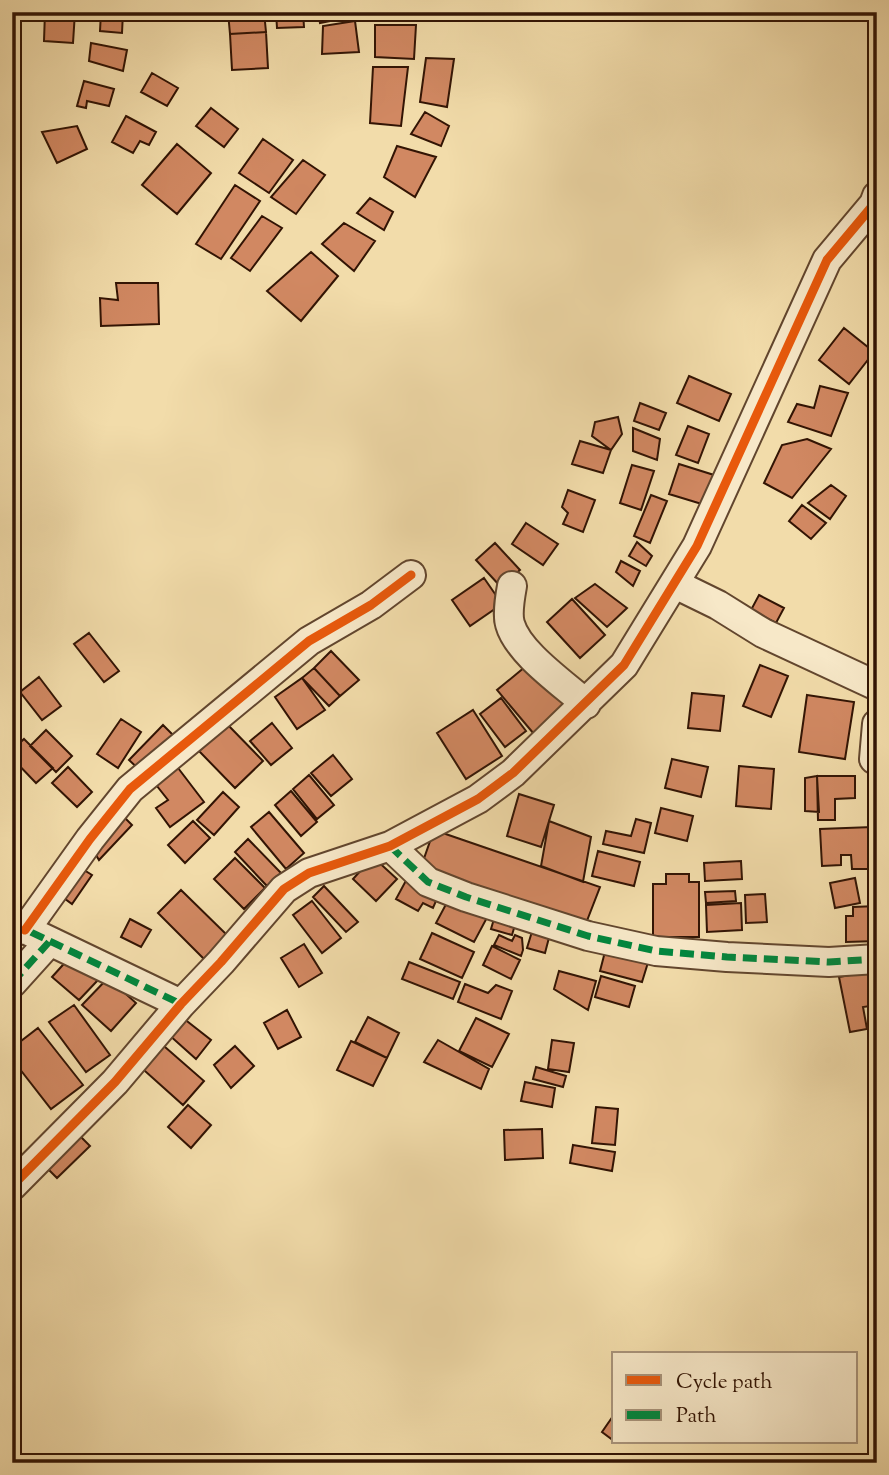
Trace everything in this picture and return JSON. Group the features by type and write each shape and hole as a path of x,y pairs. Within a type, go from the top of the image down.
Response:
{"street":[{"path":"12,1186 115,1082 284,889 309,873 390,846 478,799 505,780 624,665 675,584 722,496 786,345 827,260 876,202"},
{"path":"12,983 29,932 90,839 130,789 309,641 371,606 411,575"},
{"path":"675,584 763,633 877,686"},
{"path":"512,586 510,624 519,640 532,656 586,704"},
{"path":"874,758 877,724"},
{"path":"390,846 428,882 588,936 656,951 727,957 829,962 877,959"},
{"path":"29,932 181,1004"}],"building":[{"path":"45,12 75,12 73,43 44,41"},
{"path":"101,12 123,12 122,33 100,31"},
{"path":"228,12 264,12 266,32 230,34"},
{"path":"276,12 303,12 304,27 277,28"},
{"path":"318,12 354,12 355,16 320,23"},
{"path":"355,21 359,52 322,54 323,26"},
{"path":"375,25 416,25 414,59 375,57"},
{"path":"266,32 268,68 232,70 230,34"},
{"path":"91,43 127,50 123,71 89,61"},
{"path":"426,58 454,59 447,107 420,102"},
{"path":"373,67 408,67 401,126 370,123"},
{"path":"152,73 178,88 167,106 141,92"},
{"path":"84,81 114,89 109,106 87,101 86,108 77,106"},
{"path":"211,108 238,129 224,147 196,126"},
{"path":"425,112 449,126 441,146 411,134"},
{"path":"126,116 156,132 149,145 140,141 133,153 112,142"},
{"path":"77,126 87,149 57,163 42,132"},
{"path":"263,139 293,160 269,193 239,173"},
{"path":"177,144 211,173 177,214 142,185"},
{"path":"397,146 436,157 415,197 384,177"},
{"path":"303,160 325,175 296,214 271,197"},
{"path":"235,185 260,201 221,259 196,244"},
{"path":"370,198 393,212 384,230 357,213"},
{"path":"262,216 282,228 250,271 231,258"},
{"path":"344,223 375,241 354,271 322,244"},
{"path":"311,252 338,276 301,321 267,291"},
{"path":"116,283 158,283 159,324 101,326 100,298 118,300"},
{"path":"844,328 874,352 849,384 819,360"},
{"path":"689,376 731,394 719,421 677,403"},
{"path":"820,386 848,393 831,436 788,422 797,404 814,408"},
{"path":"640,403 666,413 659,430 634,421"},
{"path":"618,417 622,434 611,450 592,436 595,422"},
{"path":"688,426 709,434 698,463 676,455"},
{"path":"633,428 660,439 657,460 633,451"},
{"path":"807,439 831,449 792,498 764,483 782,445"},
{"path":"580,441 611,450 603,473 572,464"},
{"path":"679,464 714,475 705,505 669,494"},
{"path":"632,465 654,471 641,510 620,503"},
{"path":"831,485 846,496 830,519 808,503"},
{"path":"568,490 595,500 583,532 563,524 568,513 562,507"},
{"path":"651,495 667,501 650,543 634,536"},
{"path":"802,505 826,523 811,539 789,521"},
{"path":"526,523 558,544 543,565 512,544"},
{"path":"637,542 652,556 646,566 629,556"},
{"path":"495,543 520,570 501,587 476,560"},
{"path":"621,561 640,571 633,586 616,572"},
{"path":"484,578 502,604 470,626 452,600"},
{"path":"595,584 627,608 607,627 575,598"},
{"path":"759,595 784,608 776,623 751,610"},
{"path":"572,599 605,635 580,658 547,622"},
{"path":"89,633 119,671 104,682 74,644"},
{"path":"331,651 359,680 340,696 314,668"},
{"path":"531,662 568,706 534,734 497,690"},
{"path":"760,665 788,676 771,717 743,706"},
{"path":"314,668 340,696 329,706 302,678"},
{"path":"39,677 61,706 42,720 20,692"},
{"path":"302,678 325,710 297,729 275,697"},
{"path":"692,693 724,696 720,731 688,728"},
{"path":"807,695 854,702 845,759 799,752"},
{"path":"501,698 526,731 505,747 480,714"},
{"path":"473,710 502,756 466,779 437,733"},
{"path":"121,719 141,732 118,768 97,754"},
{"path":"272,723 292,748 271,765 250,741"},
{"path":"227,724 263,761 235,788 199,751"},
{"path":"163,725 177,739 143,773 129,760"},
{"path":"46,730 72,756 56,772 30,746"},
{"path":"24,739 53,768 36,783 12,758 12,750"},
{"path":"333,755 352,779 331,796 311,773"},
{"path":"672,759 708,767 701,797 665,788"},
{"path":"175,764 204,802 170,827 156,808 168,800 153,781"},
{"path":"739,766 774,769 771,809 736,806"},
{"path":"68,767 92,792 77,807 52,783"},
{"path":"309,775 334,805 317,819 293,789"},
{"path":"817,776 819,812 805,811 805,778"},
{"path":"817,776 855,776 855,798 835,799 835,820 818,820"},
{"path":"291,791 317,822 301,836 275,805"},
{"path":"223,792 239,807 214,835 197,820"},
{"path":"519,794 554,805 541,847 507,836"},
{"path":"661,808 693,816 687,841 655,833"},
{"path":"269,812 304,853 286,869 251,827"},
{"path":"120,813 132,825 99,860 90,845"},
{"path":"636,819 651,823 644,853 603,844 606,831 631,836"},
{"path":"193,821 210,838 185,863 168,845"},
{"path":"549,821 591,837 583,882 541,866"},
{"path":"872,827 873,869 852,869 851,855 841,855 841,865 822,866 820,829"},
{"path":"434,830 600,887 583,931 421,867"},
{"path":"248,839 281,873 267,886 235,852"},
{"path":"598,851 640,862 634,886 592,876"},
{"path":"373,857 397,879 376,901 353,879"},
{"path":"235,858 265,888 244,909 214,879"},
{"path":"741,861 742,879 705,881 704,863"},
{"path":"76,865 92,875 72,904 57,893"},
{"path":"666,874 689,874 689,882 699,882 699,937 653,937 653,884 666,884"},
{"path":"409,875 425,894 436,901 433,908 423,903 418,911 396,899"},
{"path":"855,878 860,903 835,908 830,883"},
{"path":"324,886 358,922 346,932 313,897"},
{"path":"181,890 227,935 204,959 158,913"},
{"path":"735,891 736,901 706,903 705,892"},
{"path":"452,893 490,912 474,942 436,923"},
{"path":"765,894 767,922 746,923 745,895"},
{"path":"312,901 341,938 322,953 293,915"},
{"path":"741,903 742,930 707,932 706,905"},
{"path":"877,906 877,941 846,942 846,916 853,916 853,907"},
{"path":"496,912 517,918 512,935 491,929"},
{"path":"130,919 151,930 141,947 121,937"},
{"path":"534,925 551,930 545,953 527,948"},
{"path":"432,933 474,952 462,978 420,959"},
{"path":"499,935 512,941 515,935 522,938 521,956 494,945"},
{"path":"304,944 322,973 299,987 281,958"},
{"path":"607,944 650,956 642,982 600,971"},
{"path":"492,946 520,960 511,979 483,965"},
{"path":"71,956 98,980 79,1000 52,977"},
{"path":"409,962 460,982 453,999 402,979"},
{"path":"877,970 877,1005 863,1007 867,1029 850,1032 839,977"},
{"path":"559,971 596,981 588,1010 554,989"},
{"path":"601,976 635,986 629,1007 595,997"},
{"path":"108,978 136,1003 111,1031 82,1005"},
{"path":"465,984 488,993 496,985 512,991 501,1019 458,1002"},
{"path":"74,1005 110,1055 86,1072 49,1022"},
{"path":"287,1010 301,1037 278,1049 264,1023"},
{"path":"368,1017 399,1033 387,1058 355,1042"},
{"path":"183,1018 211,1040 196,1059 168,1034"},
{"path":"476,1018 509,1034 492,1067 459,1051"},
{"path":"38,1028 83,1085 51,1109 12,1059 12,1048"},
{"path":"157,1040 204,1081 183,1105 136,1063"},
{"path":"438,1040 489,1069 481,1089 424,1062"},
{"path":"552,1040 574,1043 569,1072 548,1069"},
{"path":"351,1041 387,1058 373,1086 337,1070"},
{"path":"235,1046 254,1066 231,1088 214,1065"},
{"path":"536,1067 566,1076 563,1087 533,1079"},
{"path":"525,1082 555,1088 552,1107 521,1101"},
{"path":"188,1105 211,1125 191,1148 168,1127"},
{"path":"596,1107 618,1109 615,1145 592,1143"},
{"path":"542,1129 543,1158 505,1160 504,1130"},
{"path":"74,1130 90,1146 57,1178 41,1162"},
{"path":"573,1145 615,1152 612,1171 570,1163"},
{"path":"612,1417 612,1440 602,1432"}],"marked path":[{"path":"390,846 428,882 588,936 656,951 727,957 829,962 877,959"},
{"path":"12,923 181,1004"},
{"path":"12,983 49,942"}],"cycle path":[{"path":"12,1186 115,1082 284,889 309,873 390,846 478,799 513,773 624,665 697,546 827,260 874,204 877,196"},
{"path":"25,930 90,839 130,789 309,641 371,605 411,575"}]}
